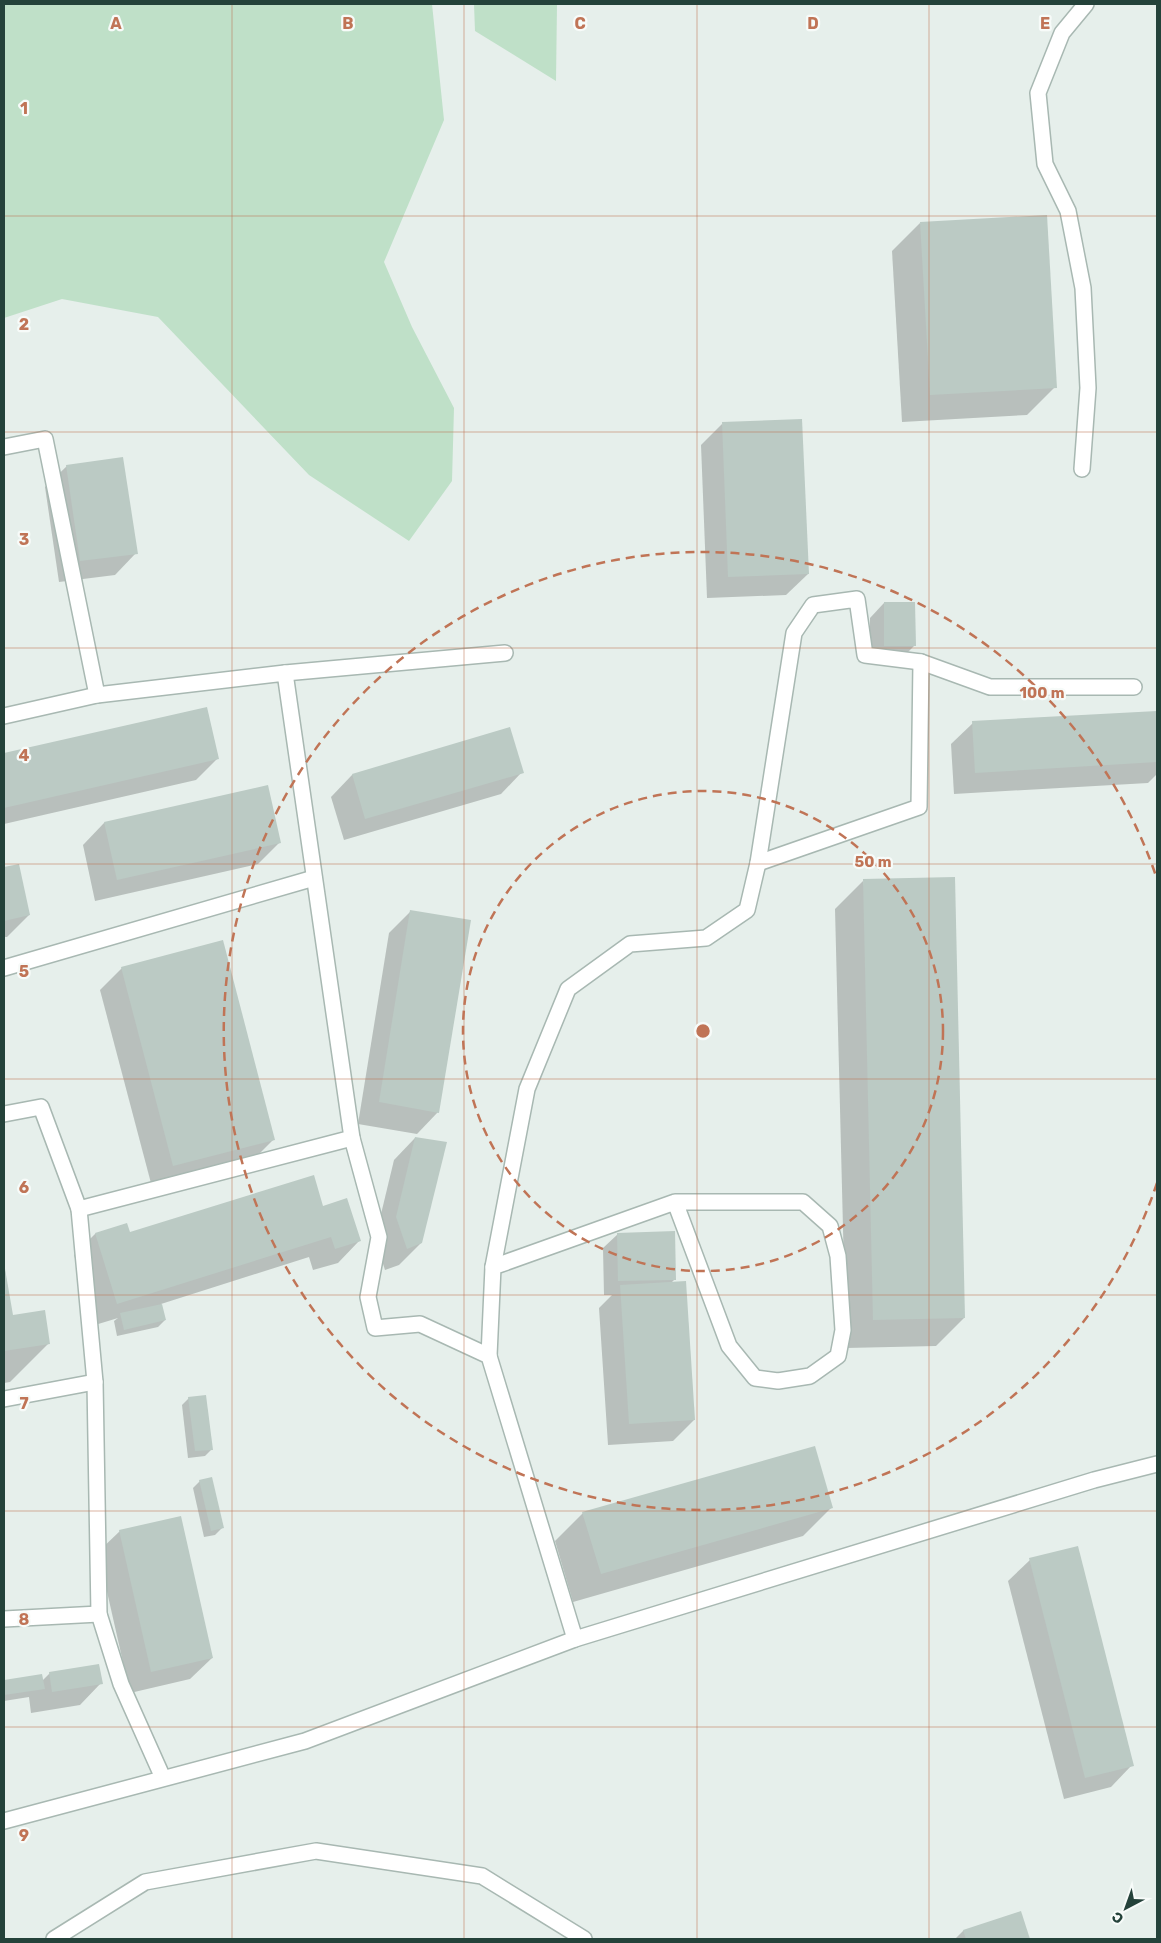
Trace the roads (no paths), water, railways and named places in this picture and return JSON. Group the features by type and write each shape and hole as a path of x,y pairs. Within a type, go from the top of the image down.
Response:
{"lane":[{"path":"1082,469 1088,388 1083,288 1068,211 1045,164 1038,94 1062,33 1086,4"},
{"path":"4,447 45,439 97,695"},
{"path":"575,1639 488,1356 493,1267 527,1089 568,989 630,944 706,938 747,910 758,863 794,633 813,605 857,598 865,655 921,662 990,687 1134,687"},
{"path":"4,716 97,695 285,673 505,652"},
{"path":"758,863 919,807 921,662"},
{"path":"285,673 352,1138 379,1237 368,1297 375,1328 420,1324 488,1356"},
{"path":"4,968 314,878"},
{"path":"4,1114 40,1107 79,1209 95,1382 99,1614 120,1684 163,1778"},
{"path":"79,1209 352,1138"},
{"path":"493,1267 674,1202 802,1202 830,1226 838,1256 843,1303 843,1330 838,1356 810,1376 778,1380 755,1378 729,1346 674,1202"},
{"path":"4,1399 95,1382"},
{"path":"4,1821 305,1741 575,1639 1094,1480 1157,1464"},
{"path":"4,1619 99,1614"},
{"path":"54,1939 145,1882 316,1851 482,1876 584,1939"}]}
